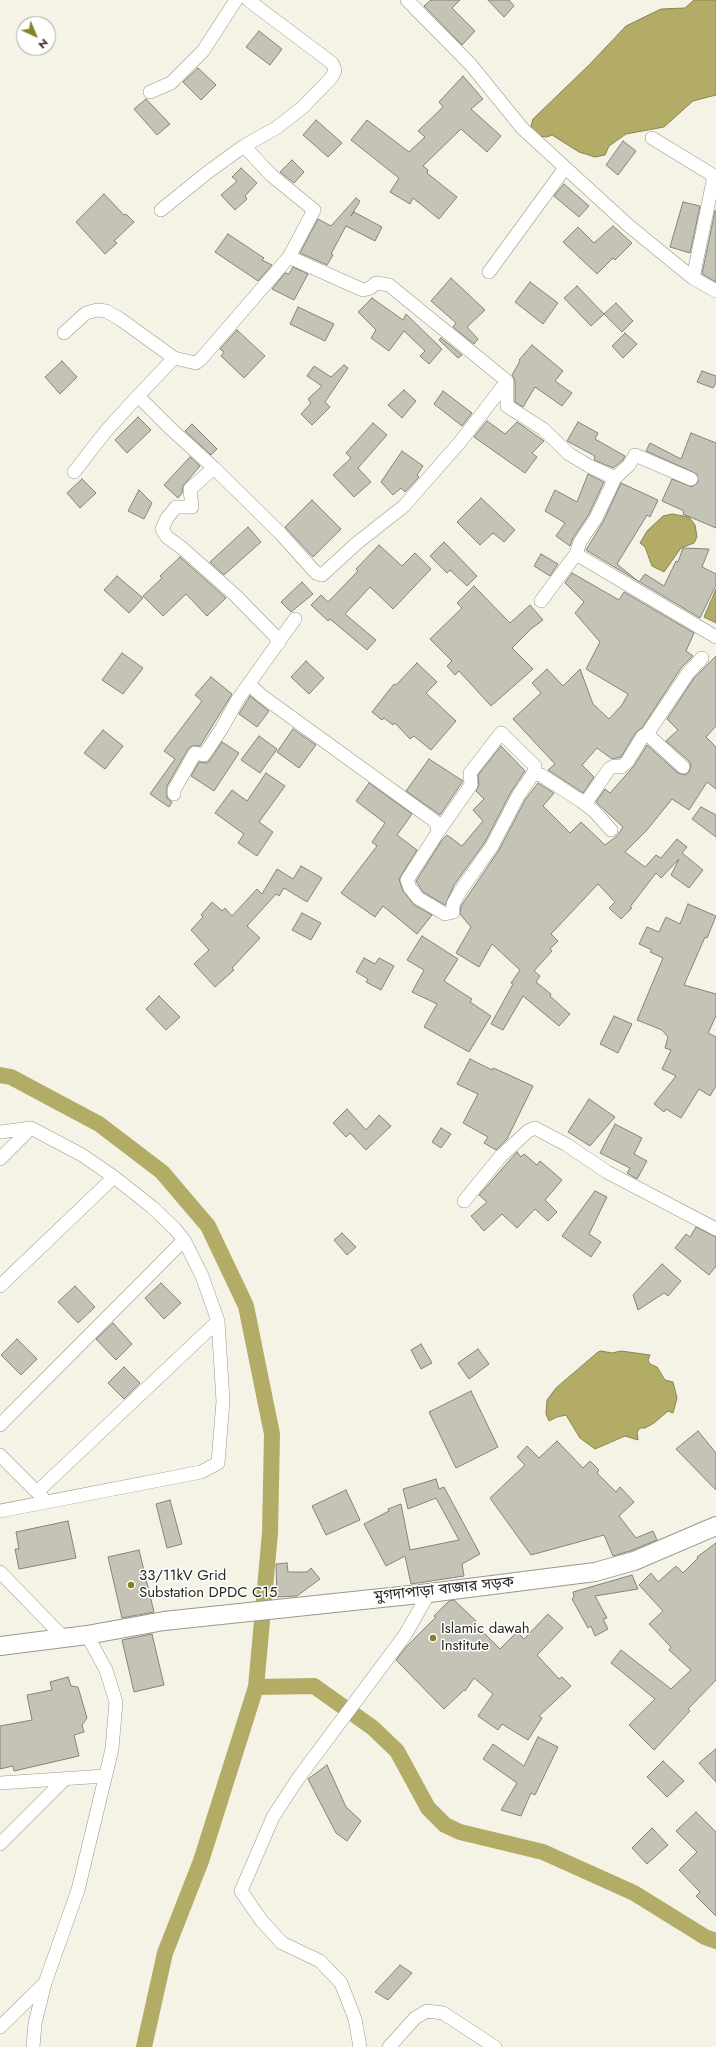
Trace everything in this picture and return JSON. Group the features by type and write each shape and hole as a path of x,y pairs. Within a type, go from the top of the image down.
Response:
{"street":[{"path":"150,92 171,83 203,52 236,0"},
{"path":"161,210 208,172 244,146 276,128 302,108 332,76 335,70 332,63 248,0"},
{"path":"407,0 471,65 522,128 629,226 693,278 716,291"},
{"path":"652,138 684,160 715,177 693,278"},
{"path":"64,333 86,313 97,310 106,311 120,319 174,358 189,362 196,362 201,359 289,257 314,210 270,175 244,146"},
{"path":"490,272 565,168"},
{"path":"289,257 363,290 370,288 376,283 389,285 507,381 508,406 543,429 569,454 589,466 615,478"},
{"path":"74,472 106,431 174,358"},
{"path":"138,396 280,533 316,572 322,575 357,543 404,506 460,442 507,381"},
{"path":"541,602 576,554 580,542 596,518 615,478 629,466 635,455 690,479"},
{"path":"214,468 190,489 192,507 176,507 167,518 162,529 166,537 182,548 236,596 275,636 279,643"},
{"path":"576,554 716,637"},
{"path":"174,794 174,790 196,753 204,755 249,684 295,619"},
{"path":"586,804 609,769 614,766 621,767 627,762 643,736 647,734 688,673 702,658"},
{"path":"249,684 262,696 436,822 438,832"},
{"path":"501,733 535,766 533,774 518,796 492,846 461,890 453,904 453,912 445,914 418,898 410,888 407,880 438,832 471,785 470,774 501,733"},
{"path":"647,734 683,767"},
{"path":"533,774 542,775 586,804 611,830"},
{"path":"0,1132 31,1128 82,1155 114,1177 152,1207 175,1229 184,1240 202,1276 218,1321 223,1401 218,1463 201,1472 0,1511"},
{"path":"0,1159 31,1128"},
{"path":"464,1201 501,1156 528,1131 535,1128 567,1145 607,1172 716,1229"},
{"path":"0,1286 114,1177"},
{"path":"0,1425 184,1240"},
{"path":"37,1492 218,1321"},
{"path":"0,1455 48,1502"},
{"name":"মুগদাপাড়া বাজার সড়ক","path":"0,1646 87,1635 164,1621 429,1593 595,1572 634,1561 716,1526"},
{"path":"0,1572 64,1638"},
{"path":"360,2047 355,2019 342,1983 320,1961 282,1943 261,1920 241,1891 273,1817 297,1780 405,1635 429,1593"},
{"path":"33,2047 35,2023 45,1983 78,1890 112,1749 116,1702 106,1670 87,1635"},
{"path":"0,1783 64,1780 105,1776"},
{"path":"0,1844 64,1780"},
{"path":"0,2027 45,1983"},
{"path":"389,2047 415,2018 428,2011 443,2013 495,2047"}],"shaded area":[{"path":"694,0 716,0 716,95 693,101 664,127 626,134 609,146 605,155 595,157 579,152 552,135 547,137 539,136 530,129 533,119 589,65 626,26 661,9 685,8"},
{"path":"672,514 689,517 695,525 697,537 694,543 681,548 664,572 652,566 645,547 640,543 647,531 663,516"},
{"path":"716,589 716,623 704,617"},
{"path":"601,1351 612,1353 621,1351 650,1355 648,1360 650,1364 657,1367 665,1380 673,1382 677,1398 673,1413 668,1411 654,1423 645,1428 640,1428 637,1432 638,1440 625,1436 595,1449 580,1438 566,1415 549,1421 546,1414 547,1400 556,1388"}],"building":[{"path":"431,0 460,0 452,8 475,31 462,45 424,6"},
{"path":"488,0 509,0 514,6 504,17"},
{"path":"259,31 282,49 270,65 246,47"},
{"path":"198,68 216,85 201,100 183,82"},
{"path":"463,76 483,99 471,109 501,136 487,152 461,129 423,166 428,170 427,173 457,197 439,219 413,198 410,204 390,192 399,178 351,140 367,120 409,152 425,137 418,131 443,107 439,102"},
{"path":"146,99 170,124 157,135 134,109"},
{"path":"316,120 342,143 328,157 303,135"},
{"path":"623,141 636,151 618,175 606,165"},
{"path":"292,160 304,172 294,183 280,172"},
{"path":"241,168 257,183 245,196 247,199 235,210 221,195 237,181 232,177"},
{"path":"564,184 589,206 579,217 554,196"},
{"path":"104,194 124,215 126,214 134,222 114,241 117,243 105,254 76,222"},
{"path":"356,198 360,201 351,216 354,212 382,227 375,241 346,226 331,254 333,255 327,265 300,253 318,219 331,226"},
{"path":"683,202 700,206 690,253 670,247"},
{"path":"716,211 716,282 702,274"},
{"path":"613,226 632,243 615,260 613,258 597,274 563,242 578,227 594,243"},
{"path":"228,234 264,258 262,260 272,265 258,281 215,252"},
{"path":"293,267 308,274 294,300 272,289 285,273 289,274"},
{"path":"451,278 485,310 467,327 478,339 474,344 453,327 456,323 431,301"},
{"path":"530,282 558,303 543,324 515,302"},
{"path":"577,286 604,314 591,326 564,298"},
{"path":"372,298 403,320 406,314 442,349 429,364 420,356 425,351 404,331 389,351 371,338 376,330 358,312"},
{"path":"616,303 633,321 622,332 604,314"},
{"path":"298,307 334,324 325,341 290,324"},
{"path":"237,330 265,356 244,378 221,356 224,352 220,349"},
{"path":"625,333 637,344 623,358 612,346"},
{"path":"441,338 462,355 458,358 439,340"},
{"path":"532,345 563,371 555,381 572,393 562,406 535,387 523,407 515,402 515,381 512,375 520,361 519,360"},
{"path":"62,361 77,377 60,394 45,377"},
{"path":"344,365 348,368 325,402 330,407 312,425 301,414 311,403 308,399 322,386 307,376 314,366 331,377"},
{"path":"702,371 716,376 716,383 713,388 697,382"},
{"path":"404,390 416,401 402,418 388,405"},
{"path":"443,391 472,413 462,426 434,404"},
{"path":"138,417 151,430 127,453 115,440"},
{"path":"487,421 505,434 517,422 544,441 532,453 537,457 525,473 474,437"},
{"path":"578,422 598,433 595,439 625,456 623,460 613,468 594,460 595,456 567,441"},
{"path":"373,423 387,435 358,468 371,482 354,497 333,475 351,458 346,453"},
{"path":"192,424 217,449 211,455 185,431"},
{"path":"691,433 716,443 716,528 683,514 684,511 662,501 672,479 692,487 698,482 697,474 646,451 650,443 681,459"},
{"path":"402,451 423,466 417,475 419,477 405,492 401,488 393,495 381,482"},
{"path":"190,457 200,466 183,486 182,493 178,498 164,485"},
{"path":"588,474 604,482 589,514 573,538 570,546 556,536 565,523 545,511 555,490 577,502"},
{"path":"82,479 96,493 80,508 67,493"},
{"path":"621,483 658,500 650,517 647,515 617,564 637,581 586,550 603,522"},
{"path":"139,490 152,503 144,519 128,511"},
{"path":"481,498 515,530 504,542 493,533 480,545 457,522"},
{"path":"312,500 341,529 313,557 285,527"},
{"path":"248,527 261,542 224,575 210,562"},
{"path":"444,542 477,576 467,586 450,570 447,573 430,556"},
{"path":"379,545 402,566 415,553 431,569 393,609 370,587 345,614 376,640 367,650 330,619 328,621 311,605 321,595 328,602 358,571 356,569"},
{"path":"683,548 709,549 702,567 716,574 716,585 700,618 639,582 645,574 664,586 676,561 678,562"},
{"path":"541,554 558,564 550,576 534,566"},
{"path":"180,557 226,598 207,616 186,594 163,616 143,596 162,578 160,576"},
{"path":"572,573 619,600 624,592 694,633 686,651 693,656 681,668 642,728 636,732 621,757 612,759 597,748 582,765 594,777 583,793 548,770 555,764 513,719 541,693 532,683 547,669 563,686 580,669 593,704 609,719 622,705 628,694 586,669 600,642 575,613 584,602 565,583"},
{"path":"117,576 143,598 129,613 104,590"},
{"path":"302,582 313,594 291,612 281,602"},
{"path":"474,586 510,623 530,605 543,620 531,629 512,648 533,669 491,706 459,671 455,675 447,666 452,661 430,639 462,608 457,603"},
{"path":"122,653 143,668 123,694 102,680"},
{"path":"716,656 716,726 706,737 716,747 716,789 707,782 689,810 672,799 647,830 625,852 645,867 656,855 661,858 677,839 687,847 682,853 703,870 689,888 671,875 679,859 661,878 656,873 630,907 632,908 621,919 609,908 615,902 598,884 551,934 558,941 550,949 552,951 534,971 540,976 536,982 551,994 550,996 570,1014 559,1026 523,996 503,1030 491,1024 513,984 511,983 520,970 492,944 479,967 456,953 471,927 460,914 461,906 499,850 525,800 538,783 554,793 543,806 570,833 581,822 605,845 617,836 623,827 596,802 605,789 610,793 634,766 647,745 678,773 685,775 689,772 691,765 689,761 666,741 678,730 667,719 694,678"},
{"path":"306,661 324,678 309,694 291,677"},
{"path":"417,663 437,682 426,693 456,721 431,750 414,736 410,739 395,723 393,725 384,718 382,720 372,712 394,684 396,685"},
{"path":"211,677 232,694 200,746 192,746 188,749 167,786 167,798 172,802 169,807 150,794 175,759 164,751 202,701 195,695"},
{"path":"250,696 269,711 257,727 239,714"},
{"path":"293,729 316,745 299,768 277,752"},
{"path":"103,730 123,746 105,769 84,753"},
{"path":"259,736 277,749 260,773 241,760"},
{"path":"222,742 239,753 214,791 191,776 199,762 207,763"},
{"path":"501,746 525,771 511,792 485,842 454,885 445,905 423,892 416,881 442,840 447,835 462,846 483,821 473,810 484,799 476,791 479,785 478,775"},
{"path":"429,759 463,781 440,815 406,791"},
{"path":"266,773 285,786 259,822 273,832 257,856 238,843 244,834 215,813 232,790 247,801"},
{"path":"369,783 412,814 397,835 417,850 399,879 403,891 414,905 432,915 417,934 383,906 375,917 341,893 377,846 372,842 385,823 356,801"},
{"path":"701,807 716,815 716,837 692,819"},
{"path":"301,866 322,878 307,902 284,888 279,896 276,894 247,926 260,938 232,968 234,970 215,987 194,964 209,950 191,930 203,917 201,915 212,902 222,911 225,908 232,916 257,889 262,894 277,869 293,879"},
{"path":"688,904 716,916 684,985 716,994 716,1016 708,1033 716,1037 716,1086 710,1096 699,1089 681,1118 666,1109 664,1112 654,1104 676,1076 662,1069 671,1050 665,1048 668,1037 662,1030 637,1020 663,958 650,952 652,950 639,944 647,927 659,932 666,917 680,924"},
{"path":"302,913 321,923 311,940 292,930"},
{"path":"422,936 458,959 444,981 472,999 470,1002 491,1016 469,1052 424,1027 437,1004 412,992 424,970 407,960"},
{"path":"364,958 375,964 379,958 394,966 381,990 366,982 368,979 356,972"},
{"path":"159,996 180,1017 166,1030 146,1009"},
{"path":"614,1016 632,1024 618,1053 600,1044"},
{"path":"470,1059 492,1070 493,1068 533,1086 507,1139 496,1150 484,1143 488,1137 463,1123 478,1094 457,1084"},
{"path":"589,1099 615,1117 590,1146 568,1132"},
{"path":"347,1109 366,1130 379,1115 391,1126 366,1150 350,1133 346,1137 333,1123"},
{"path":"615,1124 642,1138 634,1154 647,1161 637,1179 627,1173 630,1168 600,1153"},
{"path":"441,1128 451,1134 441,1148 432,1142"},
{"path":"517,1152 521,1157 524,1154 537,1165 540,1161 562,1180 545,1200 557,1212 548,1221 535,1209 517,1228 502,1214 484,1231 471,1216 487,1202 479,1195"},
{"path":"595,1191 607,1197 589,1234 601,1242 591,1257 562,1236"},
{"path":"696,1227 716,1237 716,1266 709,1275 675,1248 686,1234 690,1237"},
{"path":"342,1233 356,1247 347,1255 334,1240"},
{"path":"662,1264 681,1281 668,1296 664,1293 638,1310 633,1295"},
{"path":"161,1283 181,1303 164,1319 145,1298"},
{"path":"75,1286 95,1307 78,1323 58,1302"},
{"path":"113,1323 132,1344 116,1360 96,1339"},
{"path":"17,1339 37,1359 21,1375 1,1355"},
{"path":"421,1344 432,1363 421,1369 411,1350"},
{"path":"478,1349 489,1364 469,1379 458,1363"},
{"path":"124,1367 140,1383 124,1399 108,1383"},
{"path":"471,1391 498,1447 456,1468 429,1412"},
{"path":"698,1431 716,1453 716,1490 676,1449"},
{"path":"557,1441 583,1468 590,1461 599,1470 597,1473 616,1492 620,1487 634,1502 619,1516 636,1538 653,1531 657,1540 613,1556 604,1535 531,1555 490,1498 525,1465 517,1457 527,1446 539,1458"},
{"path":"436,1479 439,1489 444,1487 480,1554 462,1564 464,1576 411,1584 405,1556 386,1566 364,1524 389,1511 388,1509 401,1504 410,1550 459,1540 436,1498 408,1509 403,1489"},
{"path":"346,1490 360,1520 326,1535 312,1506"},
{"path":"170,1500 182,1544 167,1548 156,1504"},
{"path":"68,1521 76,1558 19,1569 15,1549 19,1549 16,1532"},
{"path":"716,1543 716,1680 688,1709 690,1711 654,1750 629,1725 655,1699 611,1663 621,1650 671,1689 691,1670 669,1650 671,1647 649,1624 663,1611 639,1585 651,1573 658,1582 676,1566 683,1573 698,1558 697,1557"},
{"name":"33/11kV Grid Substation DPDC C15","path":"139,1550 154,1612 122,1618 108,1557"},
{"path":"287,1563 288,1572 307,1572 311,1568 320,1579 297,1596 277,1597 276,1564"},
{"path":"632,1575 638,1589 595,1596 607,1618 603,1619 608,1629 595,1636 591,1626 588,1628 572,1599 574,1597 573,1592"},
{"path":"454,1600 476,1621 474,1623 500,1649 517,1632 524,1639 548,1614 563,1628 537,1655 559,1679 562,1677 571,1686 539,1716 542,1718 528,1740 502,1724 498,1730 478,1716 493,1694 474,1678 465,1691 464,1690 444,1709 396,1660 407,1646 436,1617 434,1616 449,1601"},
{"path":"152,1634 164,1685 134,1692 122,1640"},
{"path":"68,1677 71,1686 78,1687 87,1718 82,1725 84,1732 74,1735 79,1756 14,1771 13,1766 0,1769 0,1726 32,1720 27,1695 52,1690 50,1682"},
{"path":"538,1737 558,1747 535,1795 531,1793 521,1816 501,1810 517,1783 483,1759 493,1744 524,1766"},
{"path":"716,1749 716,1782 699,1763"},
{"path":"663,1761 684,1781 667,1797 647,1777"},
{"path":"327,1765 346,1807 361,1821 347,1841 336,1833 308,1779"},
{"path":"696,1812 716,1832 716,1916 696,1896 700,1892 679,1870 697,1852 676,1831"},
{"path":"652,1828 668,1845 647,1864 632,1848"},
{"path":"400,1965 412,1973 388,2000 375,1992"}],"waterway":[{"path":"0,1075 11,1077 99,1124 162,1172 208,1226 246,1306 272,1434 270,1533 256,1687 201,1861 165,1953 144,2047"},
{"path":"256,1687 314,1686 373,1728 397,1751 428,1808 445,1825 460,1832 543,1852 634,1893 705,1937 716,1941"}],"place":[{"name":"33/11kV Grid Substation DPDC C15","path":"131,1585"},
{"name":"Islamic dawah Institute","path":"433,1638"}]}
